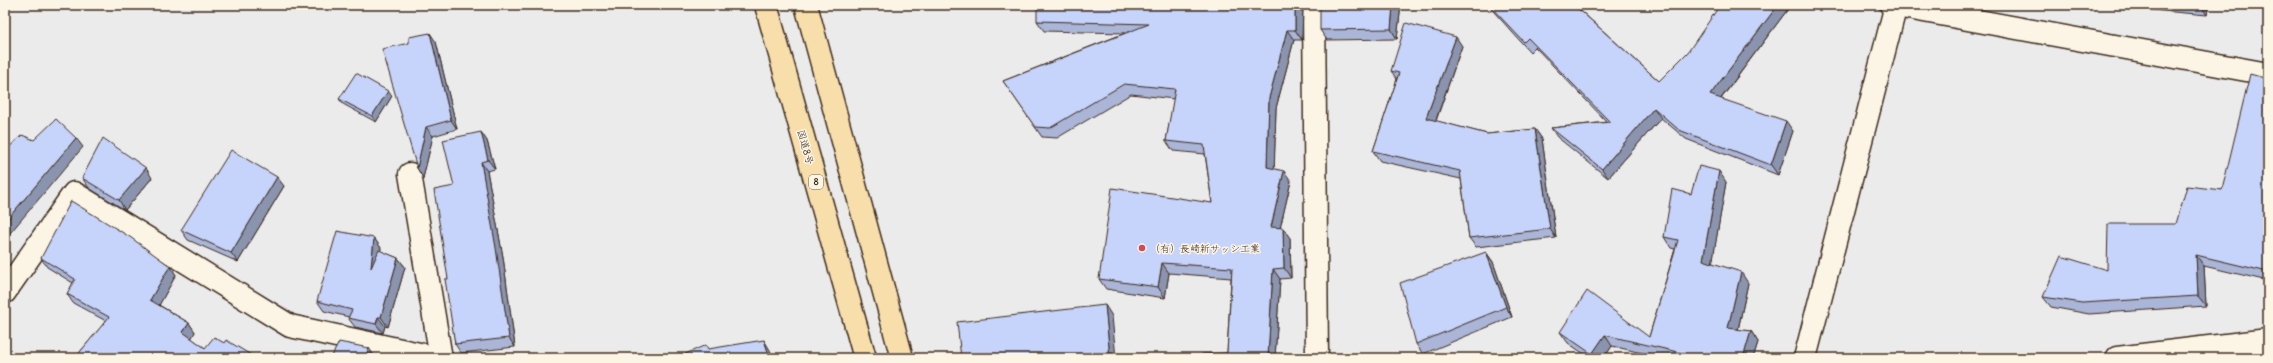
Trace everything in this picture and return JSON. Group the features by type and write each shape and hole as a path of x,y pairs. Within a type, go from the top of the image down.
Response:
{"highway":[{"name":"国道8号","path":"766,5 865,358"},
{"path":"806,5 902,358"}],"street":[{"path":"1314,5 1317,358"},
{"path":"1805,358 1894,5 2268,74"},
{"path":"410,174 441,358"},
{"path":"5,292 74,193 290,326 438,358"},
{"path":"2117,358 2268,340"}],"building":[{"path":"1037,5 1295,5 1295,30 1287,30 1269,98 1267,167 1284,171 1271,227 1283,228 1284,268 1273,269 1268,357 1279,356 1279,358 1203,358 1202,354 1227,353 1232,268 1162,263 1158,287 1099,279 1112,188 1212,203 1204,145 1166,141 1175,89 1124,84 1050,128 1035,127 1003,81 1149,24 1037,21"},
{"path":"1320,5 1393,5 1391,29 1320,30"},
{"path":"1489,5 1574,5 1659,81 1688,52 1720,5 1778,5 1710,95 1786,121 1771,165 1679,130 1654,108 1602,169 1551,128 1610,122 1528,38 1524,42"},
{"path":"1406,23 1456,37 1426,118 1487,134 1535,129 1550,229 1469,238 1460,171 1373,151 1399,73 1391,71"},
{"path":"430,33 451,120 426,127 417,168 382,49 409,43 409,37"},
{"path":"356,73 388,91 372,116 339,99"},
{"path":"2250,74 2268,79 2268,272 2196,255 2198,296 2082,303 2043,297 2061,256 2107,270 2108,224 2176,224 2187,186 2222,190"},
{"path":"56,119 76,138 5,222 5,151 22,135 34,140"},
{"path":"481,132 488,160 481,162 496,248 509,338 455,344 445,279 448,279 434,190 454,186 443,140"},
{"path":"103,138 146,168 119,200 82,178"},
{"path":"231,150 277,177 231,253 181,230"},
{"path":"1699,166 1719,171 1703,260 1741,272 1728,328 1751,331 1743,358 1703,358 1605,335 1592,354 1560,332 1587,291 1649,337 1678,240 1664,237 1672,189 1691,194"},
{"path":"71,201 130,237 170,266 150,300 189,323 183,332 205,348 214,337 224,343 226,340 256,358 75,358 109,317 67,294 75,279 41,258"},
{"path":"337,231 374,238 371,268 379,250 398,258 381,317 378,317 376,324 348,318 352,310 317,301"},
{"path":"1486,252 1506,307 1416,344 1400,283"},
{"path":"1105,305 1110,358 961,358 957,322"},
{"path":"764,340 770,358 676,358 706,345 708,349"},
{"path":"339,342 369,348 365,358 331,358"}],"place":[{"name":"（有）長崎新サッシ工業","path":"1142,248"}]}
